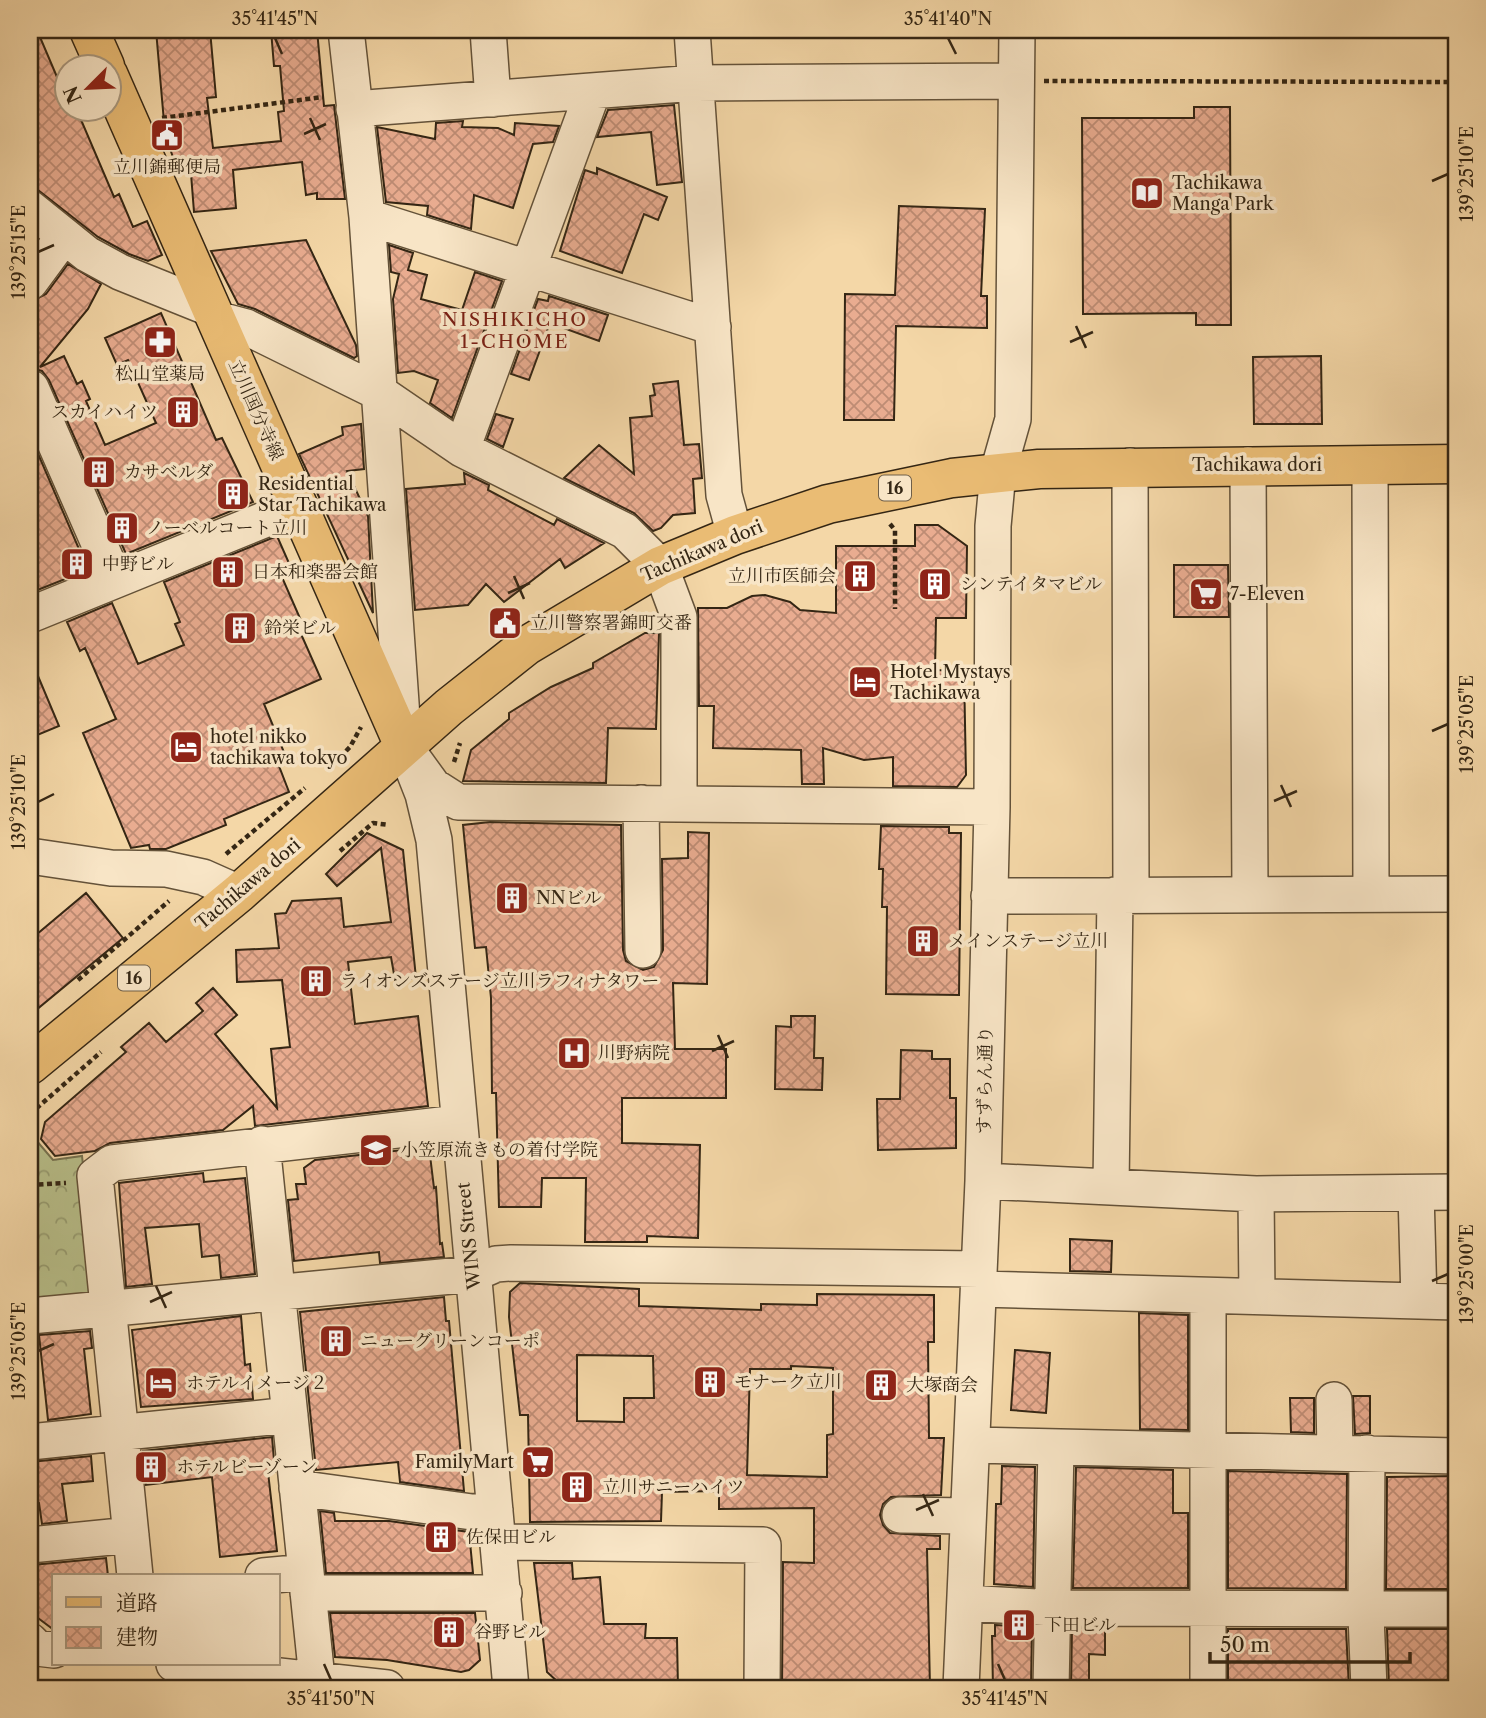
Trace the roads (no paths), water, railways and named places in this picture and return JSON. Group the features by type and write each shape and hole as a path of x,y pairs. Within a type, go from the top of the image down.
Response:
{"main road":[{"path":"89,30 99,52"},
{"name":"立川国分寺線","path":"122,106 404,746"},
{"name":"Tachikawa dori","path":"30,1065 239,893 404,746 526,646 660,566 735,535 868,493 998,472 1130,466 1456,464"}],"street":[{"path":"346,30 367,217 404,746 433,786 458,802 992,807"},
{"path":"488,30 493,99"},
{"path":"692,30 724,495 735,535"},
{"name":"すずらん通り","path":"961,1688 983,1181 992,807 993,526 998,472 1013,419 1017,30"},
{"path":"353,101 493,99 696,83 1016,81"},
{"path":"463,449 593,90"},
{"path":"30,208 64,236 120,272 246,327 380,393 463,449 625,531 660,566 679,617 679,803"},
{"path":"367,217 713,327"},
{"path":"30,282 64,236"},
{"path":"32,388 115,580"},
{"path":"1370,464 1371,894"},
{"path":"1248,465 1250,895"},
{"path":"1111,1186 1123,895 1130,466"},
{"path":"30,615 298,506"},
{"name":"WINS Street","path":"404,746 423,794 433,840 512,1688"},
{"path":"641,803 643,950"},
{"path":"30,856 111,868 166,869 203,877 239,893"},
{"path":"989,896 1456,894"},
{"path":"135,1574 95,1175 112,1163 458,1123"},
{"path":"262,1144 317,1679"},
{"path":"983,1181 1256,1194 1456,1192"},
{"path":"1416,1193 1419,1301"},
{"path":"1256,1194 1257,1296"},
{"path":"30,1316 473,1274 496,1264 511,1262 979,1279 1209,1296 1456,1302"},
{"path":"1209,1296 1209,1688"},
{"path":"1334,1401 1351,1453 1368,1608 1369,1688"},
{"path":"30,1442 290,1415"},
{"path":"972,1445 1456,1456"},
{"path":"1051,1688 1056,1447"},
{"path":"297,1488 472,1513 497,1526 763,1545 762,1688"},
{"path":"900,1515 968,1516"},
{"path":"30,1545 131,1535"},
{"path":"280,1579 307,1583 504,1593"},
{"path":"965,1603 1054,1608 1456,1609"},
{"path":"30,1641 37,1648 52,1650"},
{"path":"180,1666 188,1688"},
{"path":"197,1666 387,1688"}],"place":[{"name":"立川錦郵便局","path":"167,135"},
{"name":"Tachikawa Manga Park","path":"1147,193"},
{"name":"松山堂薬局","path":"160,342"},
{"name":"スカイハイツ","path":"183,412"},
{"name":"カサベルダ","path":"99,472"},
{"name":"Residential Star Tachikawa","path":"233,494"},
{"name":"ノーベルコート立川","path":"122,528"},
{"name":"中野ビル","path":"77,564"},
{"name":"日本和楽器会館","path":"228,572"},
{"name":"立川市医師会","path":"860,576"},
{"name":"シンテイタマビル","path":"935,584"},
{"name":"7-Eleven","path":"1206,594"},
{"name":"立川警察署錦町交番","path":"505,623"},
{"name":"鈴栄ビル","path":"240,628"},
{"name":"Hotel Mystays Tachikawa","path":"865,682"},
{"name":"hotel nikko tachikawa tokyo","path":"186,747"},
{"name":"NNビル","path":"512,898"},
{"name":"メインステージ立川","path":"923,941"},
{"name":"ライオンズステージ立川ラフィナタワー","path":"316,981"},
{"name":"川野病院","path":"574,1053"},
{"name":"小笠原流きもの着付学院","path":"376,1150"},
{"name":"ニューグリーンコーポ","path":"336,1341"},
{"name":"モナーク立川","path":"710,1382"},
{"name":"ホテルイメージ２","path":"161,1383"},
{"name":"大塚商会","path":"881,1385"},
{"name":"FamilyMart","path":"538,1462"},
{"name":"ホテルビーゾーン","path":"151,1467"},
{"name":"立川サニーハイツ","path":"577,1487"},
{"name":"佐保田ビル","path":"441,1537"},
{"name":"下田ビル","path":"1019,1625"},
{"name":"谷野ビル","path":"449,1632"}],"district":[{"name":"NISHIKICHO 1-CHOME","path":"515,330"}]}
